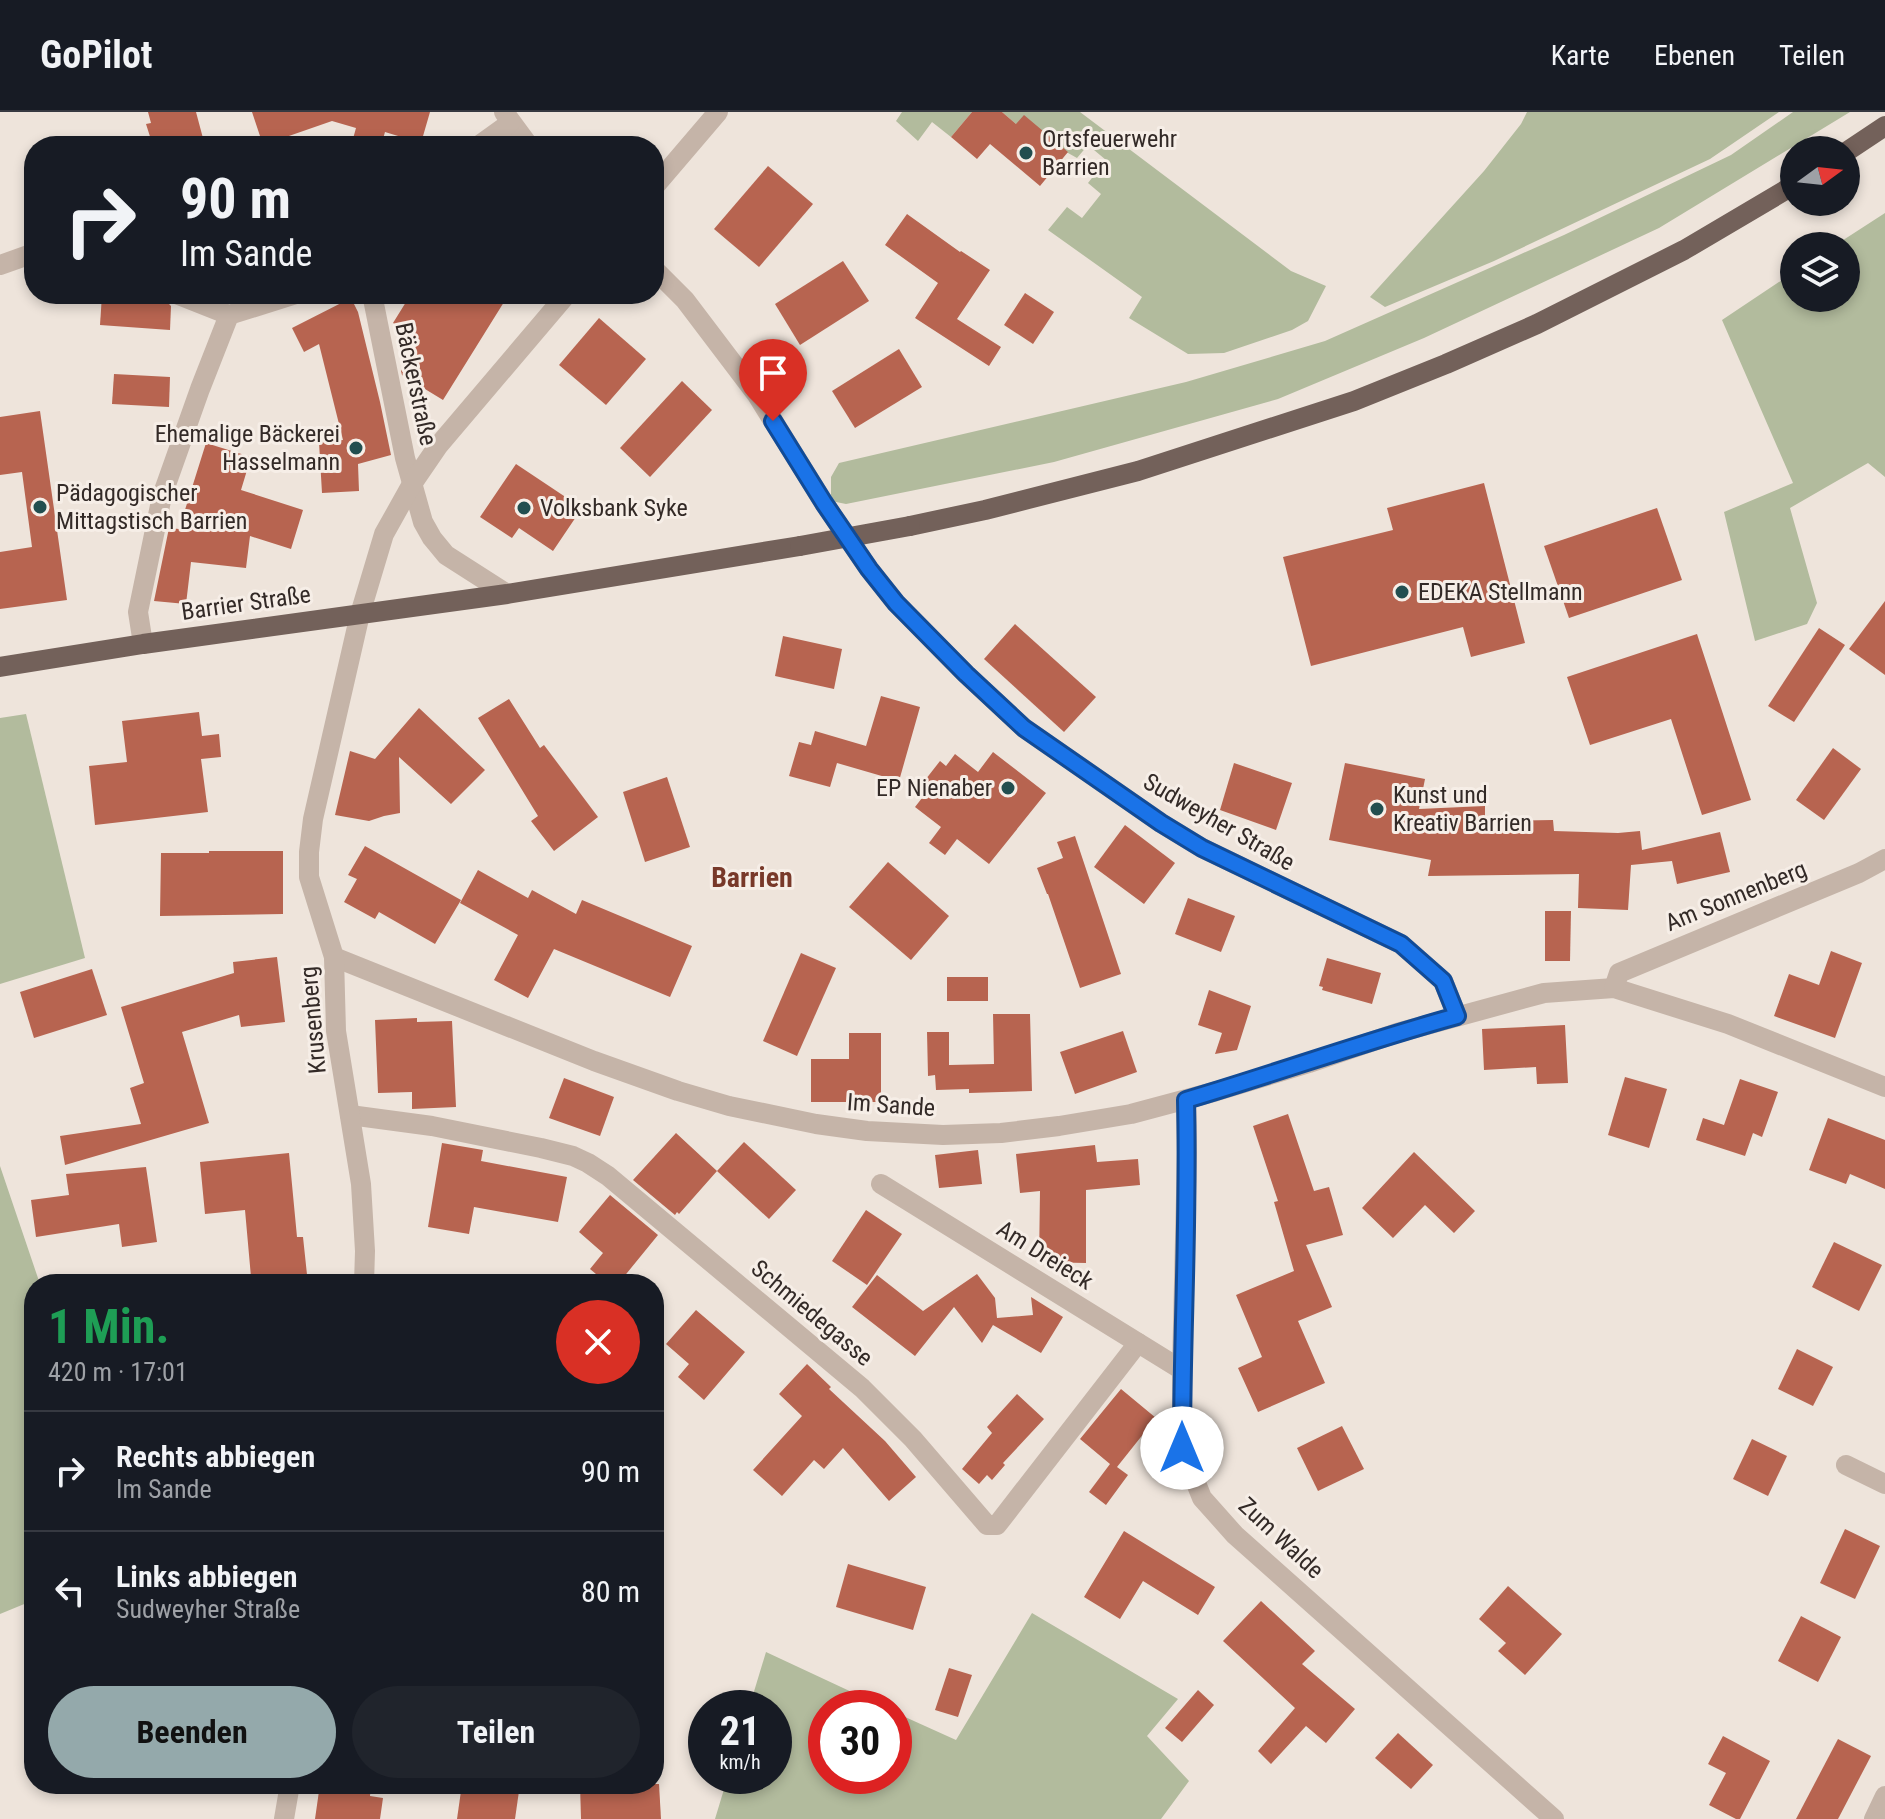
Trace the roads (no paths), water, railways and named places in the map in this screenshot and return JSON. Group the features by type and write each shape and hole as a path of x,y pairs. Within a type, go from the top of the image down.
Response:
{"main road":[{"path":"1860,143 1885,126"},
{"name":"Barrier Straße","path":"0,667 507,594 800,546 985,510 1138,471 1354,401 1446,364 1537,324 1684,250 1780,193"}],"street":[{"path":"664,175 718,112"},
{"path":"488,136 507,118 521,136"},
{"path":"0,265 24,257"},
{"name":"Sudweyher Straße","path":"664,279 685,300 757,395 824,503 896,603 1024,728 1202,848 1401,944 1443,981 1457,1016"},
{"path":"201,304 229,315 264,304"},
{"name":"Bäckerstraße","path":"374,304 412,484"},
{"path":"360,614 384,534 412,484 438,446 559,304"},
{"path":"143,644 138,612 162,496 229,315"},
{"path":"412,484 423,522 446,555 507,594"},
{"name":"Krusenberg","path":"360,614 313,819 309,877 334,957 336,1031 361,1184 364,1274"},
{"name":"Am Sonnenberg","path":"1614,988 1619,973 1859,873 1885,859"},
{"path":"1859,873 1885,873"},
{"name":"Im Sande","path":"334,957 594,1061 729,1106 867,1131 943,1135 1001,1133 1059,1126 1186,1100 1457,1016"},
{"path":"1457,1016 1544,993 1614,988 1728,1024 1885,1087"},
{"name":"Zum Walde","path":"1186,1100 1182,1448 1202,1498 1235,1535 1554,1819"},
{"name":"Schmiedegasse","path":"350,1115 432,1126 541,1148 588,1163 608,1176 862,1388 913,1439 987,1525 997,1525 1138,1343"},
{"name":"Am Dreieck","path":"881,1184 1182,1370"},
{"path":"1846,1465 1885,1484"},
{"path":"284,1819 288,1794"},
{"path":"1874,1819 1885,1796"}],"place":[{"name":"Ortsfeuerwehr Barrien","path":"1026,153"},
{"name":"Ehemalige Bäckerei Hasselmann","path":"356,448"},
{"name":"Pädagogischer Mittagstisch Barrien","path":"40,507"},
{"name":"Volksbank Syke","path":"524,508"},
{"name":"EDEKA Stellmann","path":"1402,592"},
{"name":"EP Nienaber","path":"1008,788"},
{"name":"Kunst und Kreativ Barrien","path":"1377,809"}],"district":[{"name":"Barrien","path":"752,877"}]}
